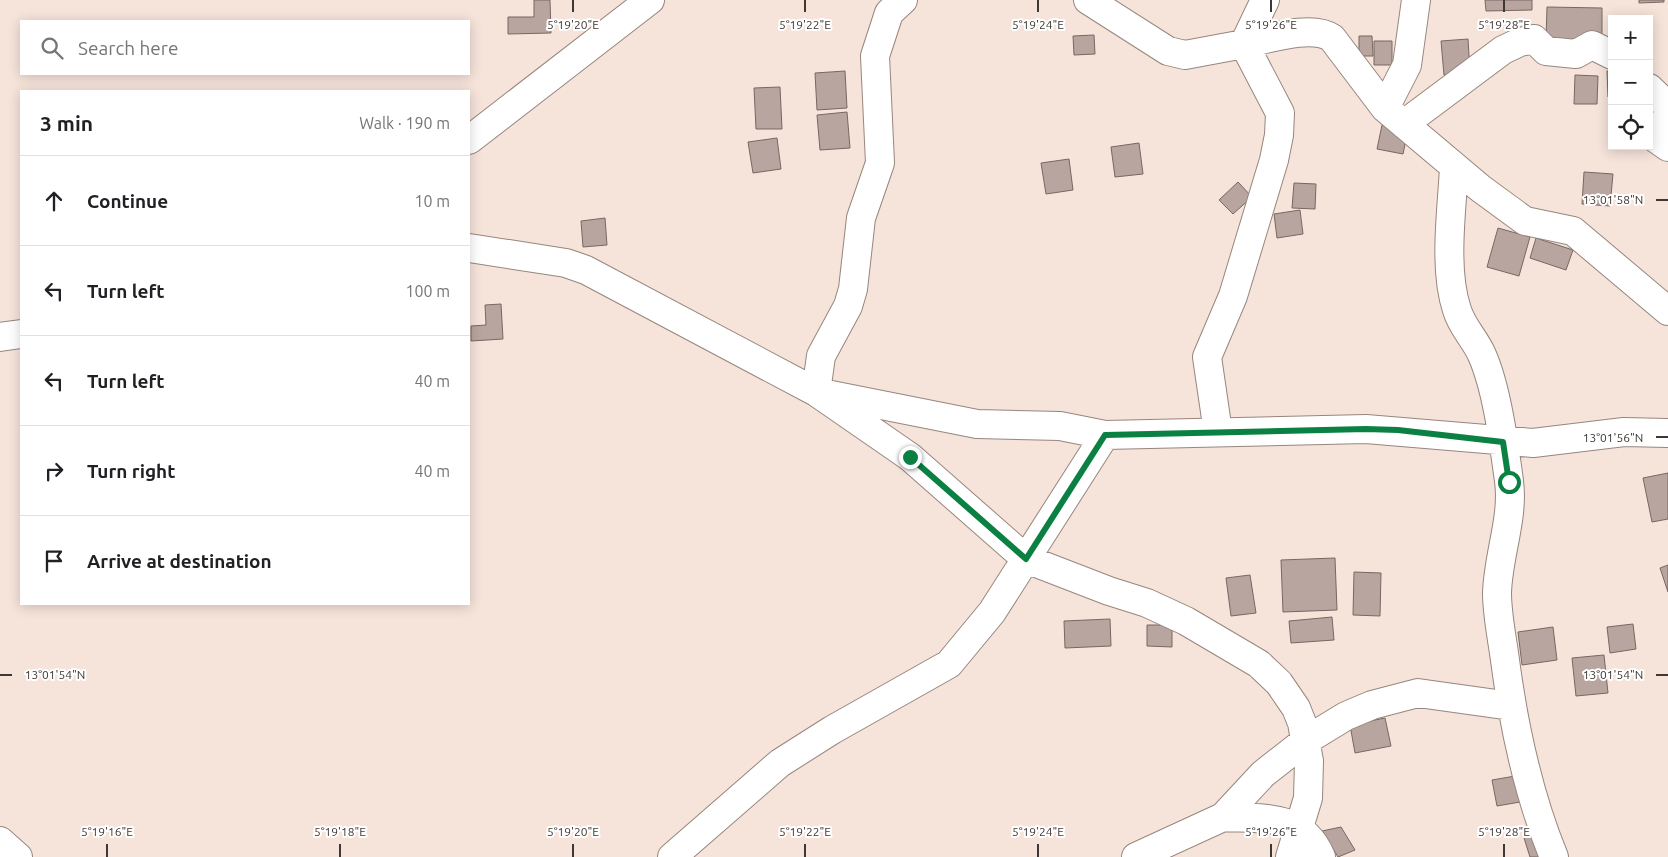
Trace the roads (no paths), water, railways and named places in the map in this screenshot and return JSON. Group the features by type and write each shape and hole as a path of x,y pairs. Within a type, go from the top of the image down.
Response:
{"street":[{"path":"470,139 650,0"},
{"path":"816,392 821,356 848,306 853,289 861,218 880,163 875,56 889,13 903,0"},
{"path":"1088,0 1168,51 1184,55 1302,33 1316,32 1326,34 1332,38 1394,116 1502,206 1525,221 1573,231 1668,311"},
{"path":"1244,44 1265,0"},
{"path":"1394,116 1407,64 1416,0"},
{"path":"1394,116 1520,42 1534,39 1546,51 1576,54 1592,45 1608,53"},
{"path":"1218,432 1207,357 1233,296 1274,160 1279,135 1280,113 1244,44"},
{"path":"1653,92 1668,106"},
{"path":"1668,113 1664,125 1651,135 1668,147"},
{"path":"1454,167 1450,264 1456,309 1466,332 1482,354 1490,378 1503,442 1510,494 1497,595 1511,706 1536,813 1554,857"},
{"path":"470,248 566,263 586,270 816,392 910,457 1026,559 1155,607 1186,621 1259,664 1279,683 1296,708 1302,723 1305,741 1310,780 1308,798 1290,857"},
{"path":"0,337 20,334"},
{"path":"816,392 978,424 1060,426 1105,435 1374,430 1533,443 1624,432 1668,434"},
{"path":"672,857 780,763 832,730 949,664 992,612 1105,435"},
{"path":"1136,857 1223,817 1263,774 1305,741 1346,716 1372,704 1418,693 1511,706"},
{"path":"1223,817 1279,820 1299,827 1310,836 1321,857"},
{"path":"0,841 18,857"}]}
